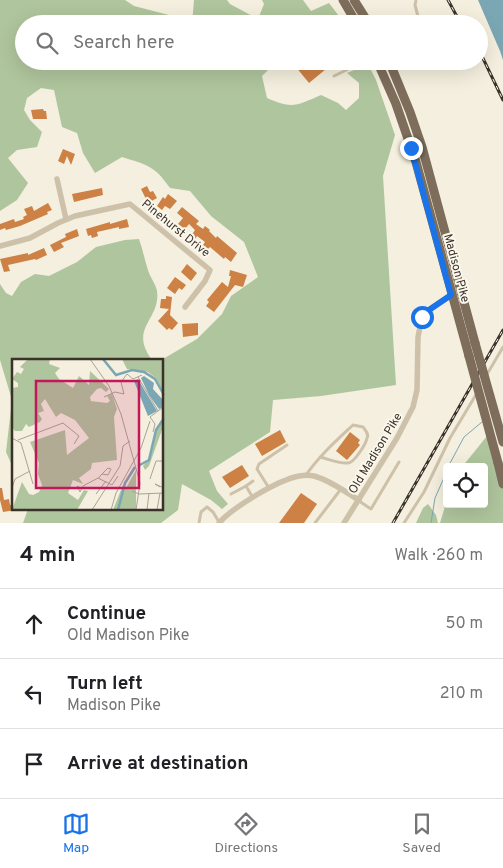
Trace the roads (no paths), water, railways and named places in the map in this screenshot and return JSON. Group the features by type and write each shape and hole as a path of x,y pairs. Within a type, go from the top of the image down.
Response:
{"main road":[{"path":"343,0 352,15"},
{"path":"354,0 363,15"},
{"name":"Madison Pike","path":"381,70 406,132 503,484"},
{"name":"Madison Pike","path":"393,70 422,147 460,292 503,442"}],"street":[{"path":"57,179 66,219"},
{"name":"Pinehurst Drive","path":"0,246 30,238 66,219 130,204 210,270 185,307"},
{"name":"Old Madison Pike","path":"344,523 398,438 413,407 417,390 418,337 422,317 426,312 451,295 460,292"},
{"path":"219,523 227,514 253,498 297,476 306,475 322,479 359,500"}],"lane":[{"path":"416,0 415,5 418,15"},
{"path":"334,76 346,70"},
{"path":"404,523 424,492 450,438 503,347"},
{"path":"306,475 320,457 352,425 363,428 367,432 368,438 354,461 342,463 320,457"},
{"path":"269,489 258,469 259,464 287,446"},
{"path":"359,500 371,509 399,462"},
{"path":"231,494 253,481"},
{"path":"246,486 253,498"},
{"path":"315,523 341,489"},
{"path":"199,523 201,512 207,507 213,512 219,523"}],"water":[{"path":"478,0 503,0 503,60 488,23 488,15 484,15"}],"waterway":[{"path":"450,463 464,437 482,422"},
{"path":"431,523 435,498 443,480"}],"railway":[{"path":"448,0 456,15"},
{"path":"488,69 503,100"},
{"path":"393,523 503,330"}]}
